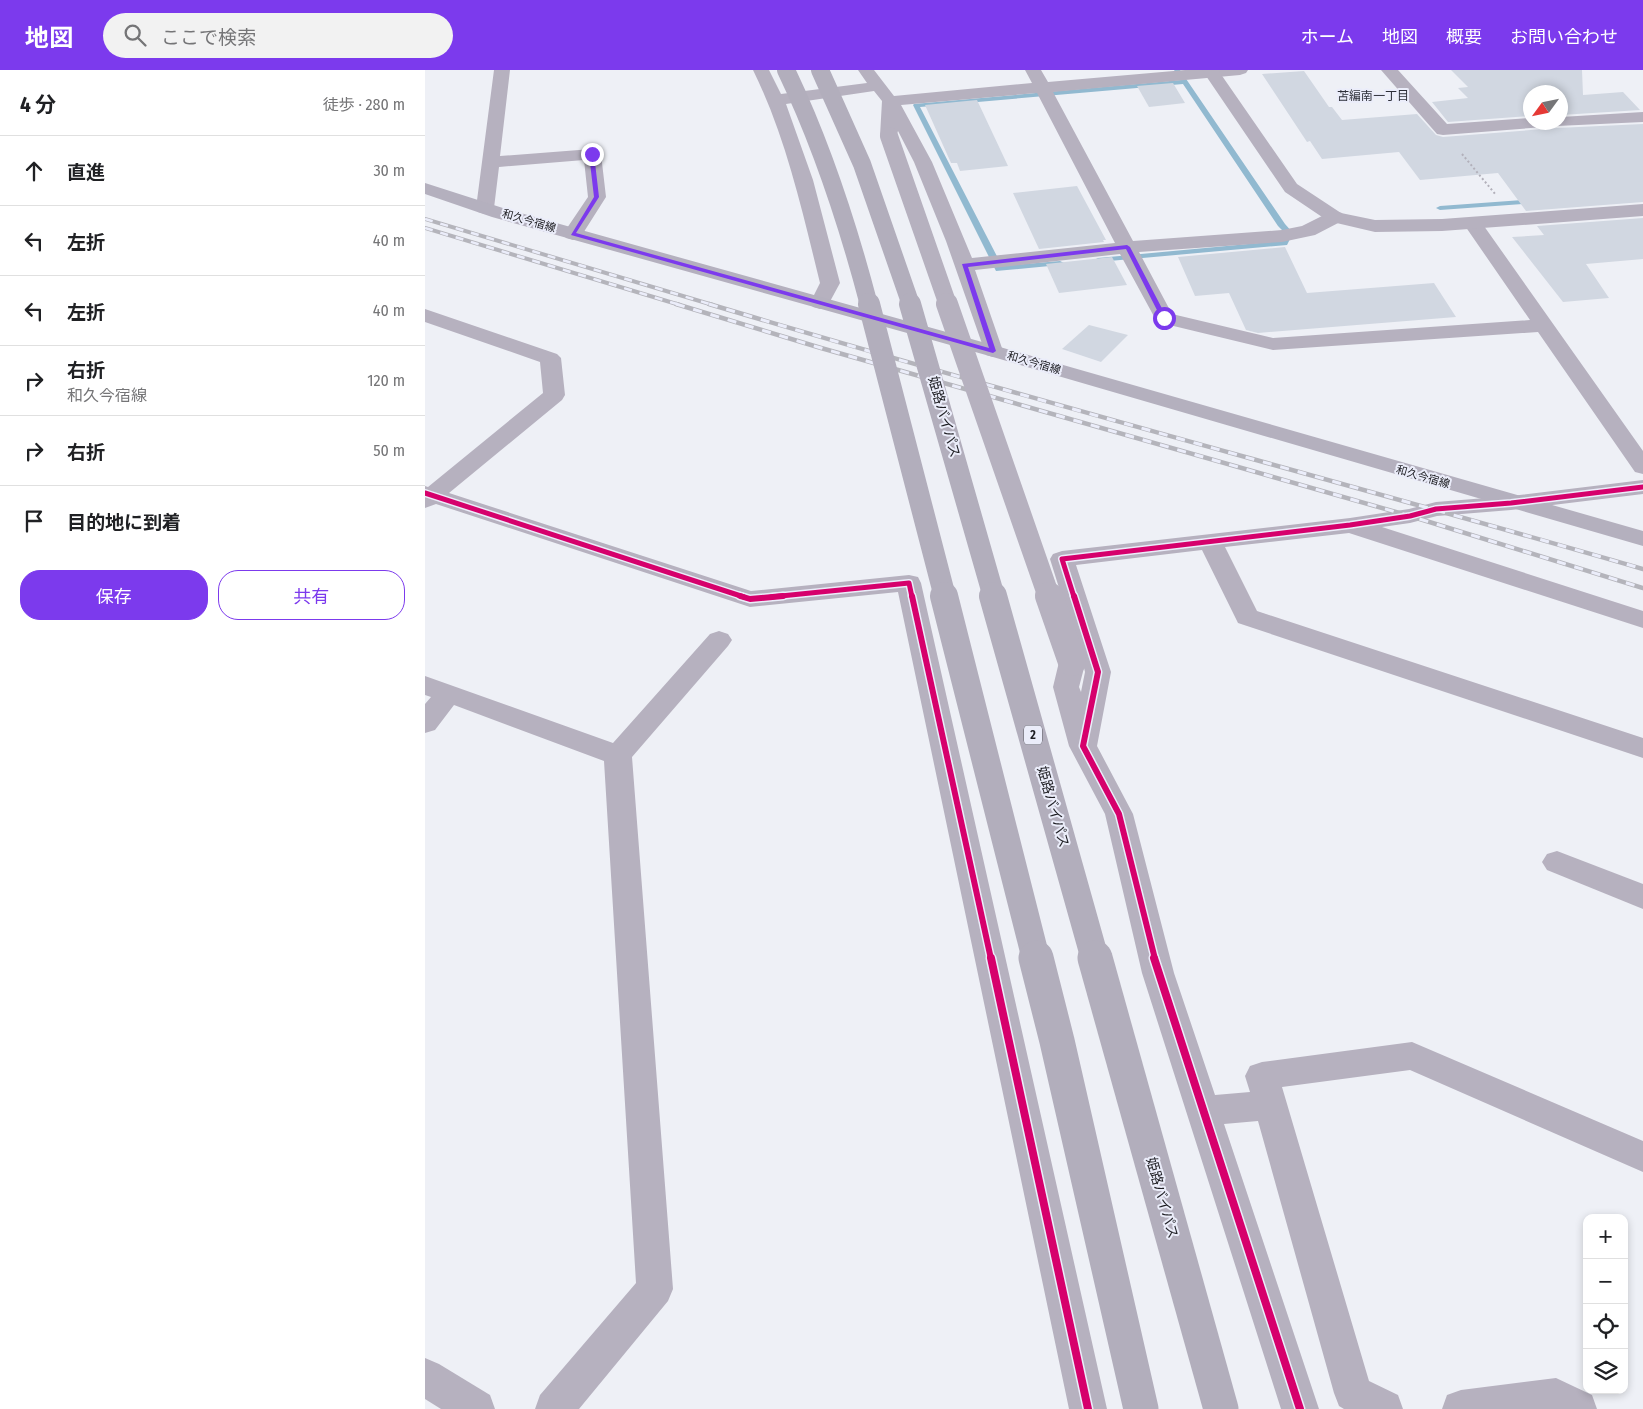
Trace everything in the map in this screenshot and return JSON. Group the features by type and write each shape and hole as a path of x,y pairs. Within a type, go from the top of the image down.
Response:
{"highway":[{"path":"786,70 807,114 858,263 925,517 1057,1041 1141,1409"},
{"name":"姫路バイパス","path":"820,70 841,110 867,170 918,327 1221,1409"}],"main road":[{"name":"和久今宿線","path":"425,188 573,234 993,351 1643,539"}],"street":[{"path":"485,208 502,70"},
{"path":"761,70 776,100 804,180 830,283 820,304"},
{"path":"866,70 890,101 923,162 956,240 993,351"},
{"path":"1033,70 1164,318 1273,344 1543,325"},
{"path":"890,101 1211,71 1240,70"},
{"path":"1389,70 1443,130 1523,124"},
{"path":"1211,71 1291,188 1335,217 1375,226 1472,223 1643,210"},
{"path":"776,100 878,86"},
{"path":"890,101 889,136 1072,662 1066,687 1083,746 1119,814 1158,973 1299,1409"},
{"path":"1568,121 1643,116"},
{"path":"491,162 592,154 597,197 573,234"},
{"path":"964,265 1127,247 1282,236 1308,231 1335,217"},
{"path":"1472,223 1643,467"},
{"path":"425,315 550,358 554,395 427,496"},
{"path":"1083,746 1098,672 1062,559 1410,516 1436,509 1643,487"},
{"path":"427,496 750,599 909,584 1088,1409"},
{"path":"1350,524 1643,620"},
{"path":"1210,541 1247,617 1643,748"},
{"path":"555,1409 655,1289 618,755 719,640"},
{"path":"425,723 437,689 618,755"},
{"path":"1557,862 1643,897"},
{"path":"1384,1409 1353,1393 1262,1076 1412,1056 1643,1157"},
{"path":"1203,1111 1270,1105"},
{"path":"425,1377 476,1409"},
{"path":"1461,1409 1556,1397 1578,1409"}],"path":[{"path":"1443,130 1515,219"}],"building":[{"path":"1451,70 1582,70 1583,95 1623,92 1640,110 1568,115 1568,85 1523,85 1523,117 1448,122 1432,102 1468,98 1458,88 1468,87"},
{"path":"1304,71 1329,107 1332,107 1342,120 1417,114 1436,135 1443,137 1643,124 1643,202 1526,211 1498,173 1420,180 1399,152 1322,159 1310,141 1307,142 1262,74"},
{"path":"1173,83 1185,103 1149,107 1137,86"},
{"path":"977,100 1008,166 960,171 957,163 951,163 925,105"},
{"path":"1077,186 1106,240 1103,240 1104,242 1039,249 1013,193"},
{"path":"1643,218 1643,259 1586,264 1609,298 1563,302 1512,237 1544,235 1537,226"},
{"path":"1285,247 1307,293 1434,283 1456,317 1258,333 1246,330 1229,293 1195,296 1178,257"},
{"path":"1112,257 1127,285 1059,293 1046,264"},
{"path":"1089,325 1128,335 1101,362 1062,349"}],"waterway":[{"path":"1098,260 1284,243 1289,233 1282,226 1177,70"},
{"path":"1060,263 999,269 916,105 1184,82"},
{"path":"1440,208 1535,201"}],"railway":[{"path":"425,219 713,305"},
{"path":"425,228 680,305"},
{"path":"676,304 821,348 1410,516 1643,588"},
{"path":"709,304 942,372 1643,569"}],"cycle path":[{"path":"1300,1409 1158,973 1119,814 1083,746 1098,672 1062,559 1350,525 1410,516 1436,509 1511,503 1643,487"},
{"path":"425,493 750,599 909,583 1088,1409"}],"district":[{"name":"苫編南一丁目","path":"1373,96"}],"route":[{"path":"592,154 597,197 573,234 993,351 964,265 1127,247 1164,318"}]}
